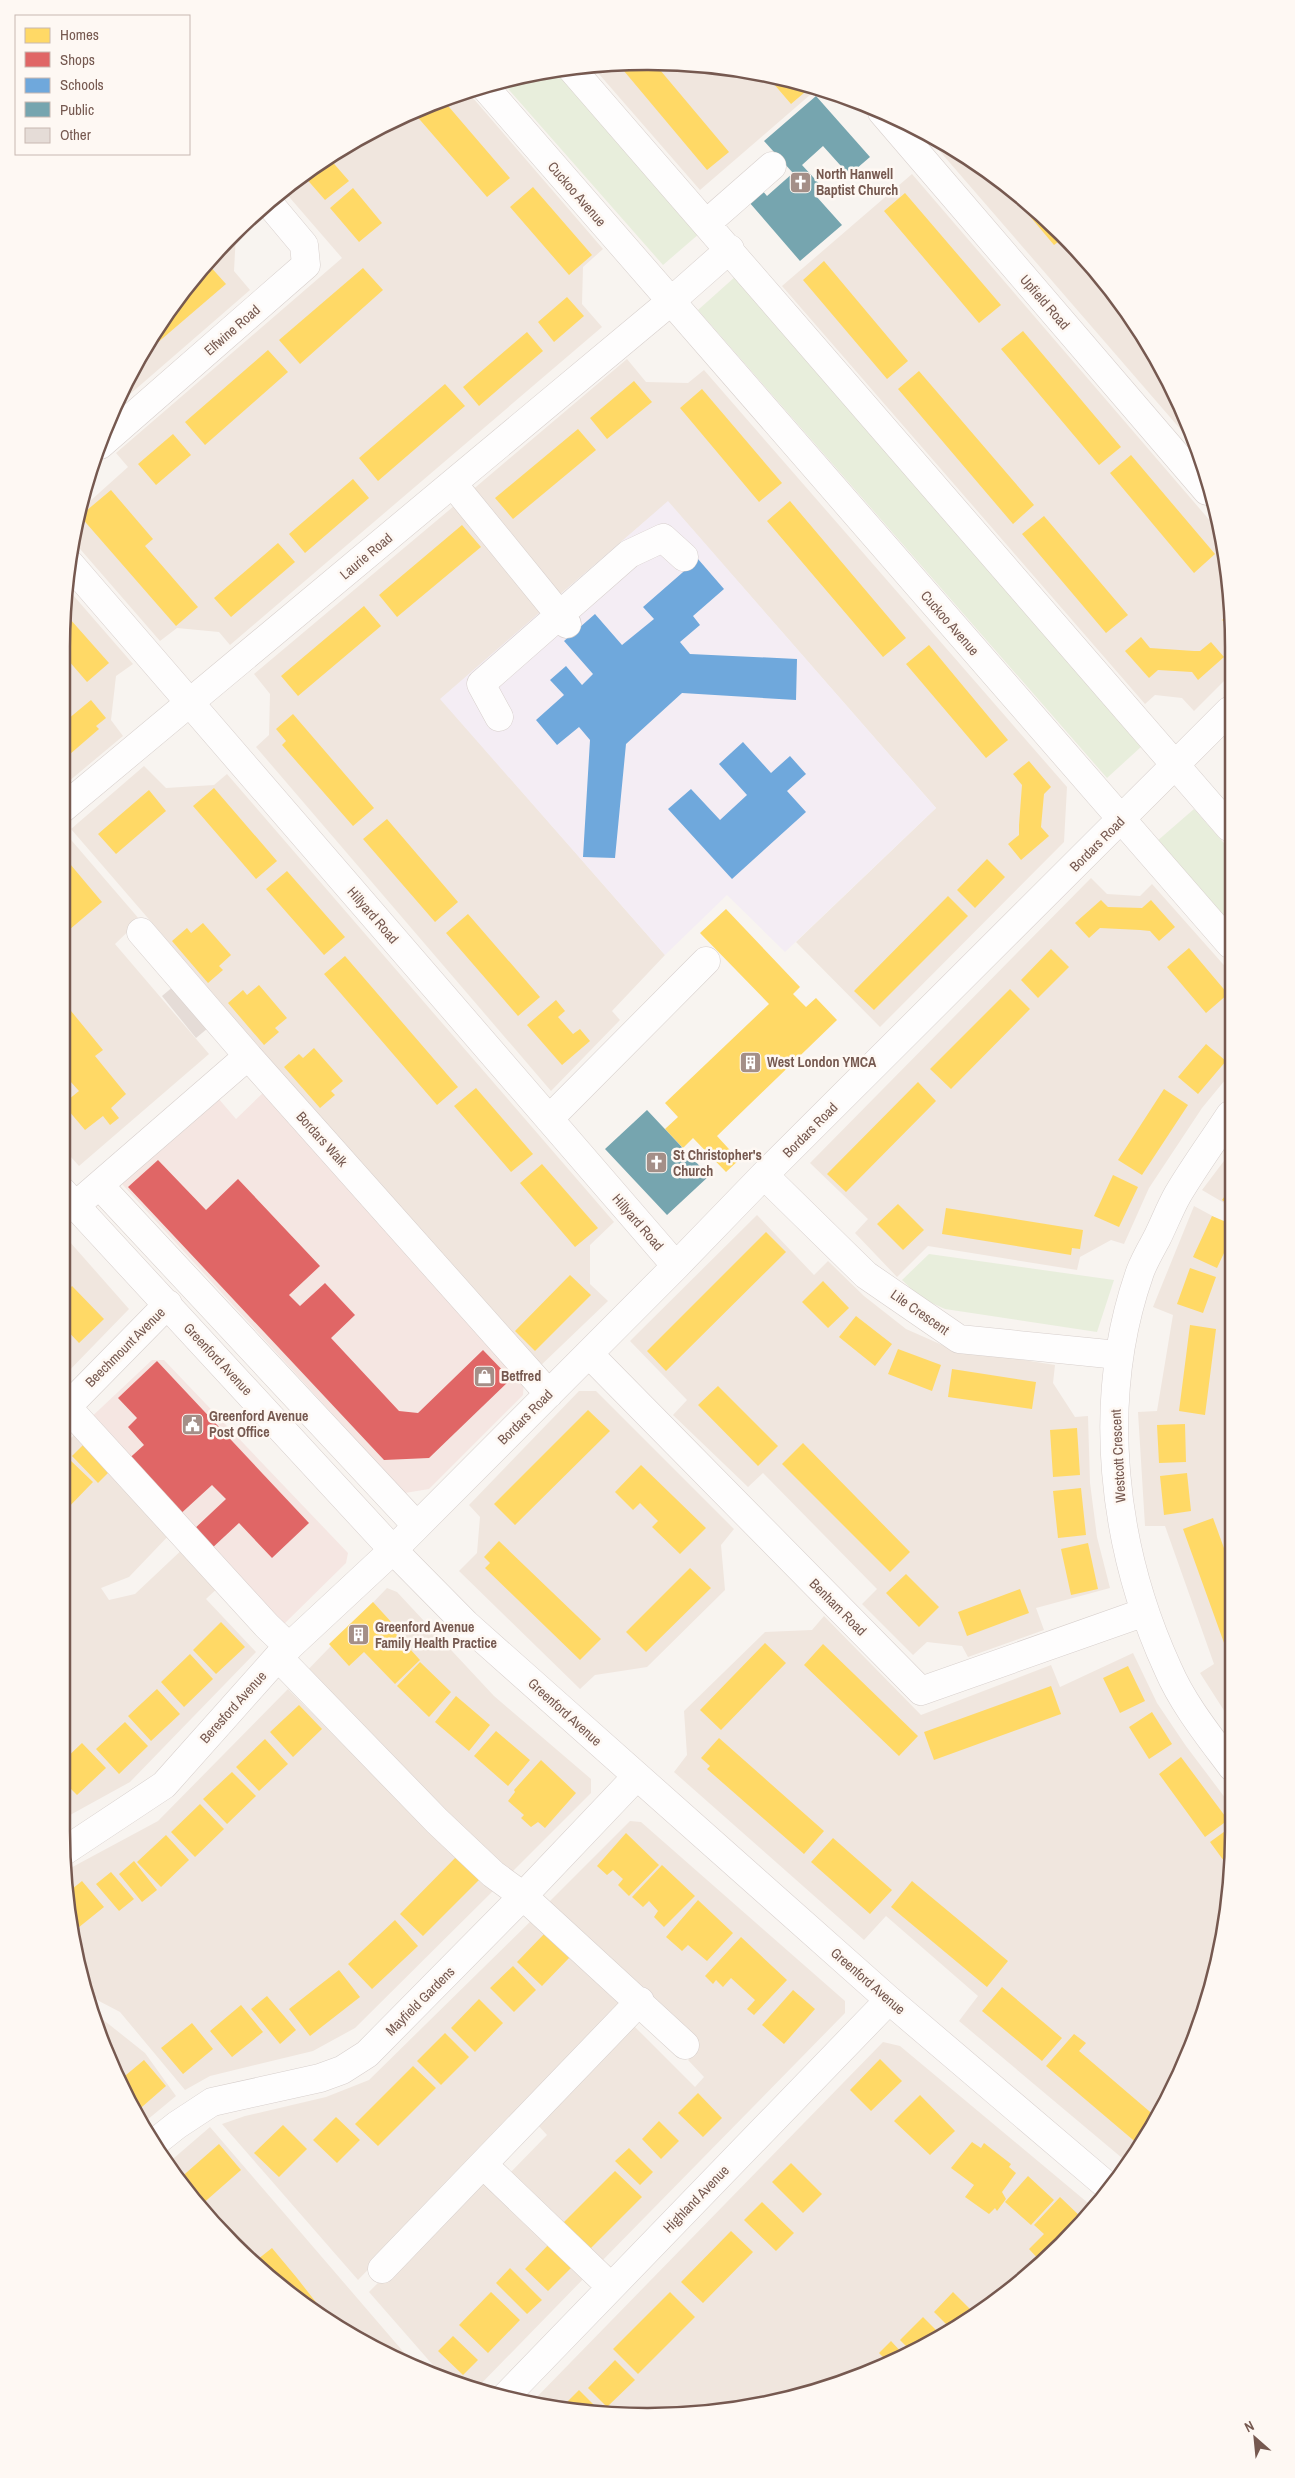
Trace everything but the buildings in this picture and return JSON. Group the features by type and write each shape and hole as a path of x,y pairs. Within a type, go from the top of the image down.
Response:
{"street":[{"path":"577,74 1225,821"},
{"name":"Cuckoo Avenue","path":"490,93 1225,938"},
{"name":"Upfield Road","path":"894,126 1201,484"},
{"path":"707,223 772,166"},
{"name":"Elfwine Road","path":"111,436 306,265 304,245 273,208"},
{"path":"670,302 730,250"},
{"name":"Laurie Road","path":"70,802 670,302"},
{"path":"452,484 563,620"},
{"path":"499,717 481,684 563,620 629,554 664,538 684,557"},
{"name":"Hillyard Road","path":"75,570 676,1266"},
{"name":"Bordars Road","path":"394,1550 764,1175 1225,715"},
{"name":"Bordars Walk","path":"141,932 248,1056 548,1394"},
{"path":"549,1119 706,961"},
{"path":"70,1197 100,1186 248,1056"},
{"name":"Westcott Crescent","path":"1225,1123 1179,1194 1140,1272 1118,1355 1114,1428 1120,1508 1131,1566 1146,1612 1168,1671 1204,1730 1225,1758"},
{"name":"Lile Crescent","path":"764,1175 866,1275 959,1339 1118,1355"},
{"path":"100,1186 417,1526"},
{"name":"Greenford Avenue","path":"70,1200 394,1550 466,1624 889,2000 1105,2184"},
{"name":"Beechmount Avenue","path":"70,1403 168,1304"},
{"name":"Benham Road","path":"589,1354 921,1691 1146,1612"},
{"path":"70,1415 267,1626 284,1652 437,1821 503,1883 523,1896 640,2001 685,2045"},
{"name":"Beresford Avenue","path":"70,1847 164,1785 284,1652 394,1550"},
{"name":"Mayfield Gardens","path":"160,2139 176,2125 212,2102 320,2078 342,2070 368,2054 523,1896 637,1776"},
{"name":"Highland Avenue","path":"511,2391 889,2000"},
{"path":"382,2269 640,2001"},
{"path":"490,2172 610,2287"}],"shaded area":[{"path":"648,70 685,71 760,81 811,94 700,190 598,72"},
{"path":"473,98 603,249 583,267 582,304 602,327 230,645 219,632 177,628 160,641 79,548 89,502 128,467 116,453 342,258 288,196 327,167 359,147 427,114"},
{"path":"936,147 999,189 1056,239 1082,267 1106,296 1148,359 1183,432"},
{"path":"912,174 1211,522 1220,572 1224,610 1225,680 1194,711 1182,698 1155,695 1145,704 782,286"},
{"path":"236,243 234,271 250,290 128,396 147,359 167,327 189,296"},
{"path":"627,359 646,382 688,383 704,370 1067,787 1064,842 880,1027 796,942 936,808 668,502 558,596 470,492"},
{"path":"668,501 936,808 785,952 727,895 665,955 440,699"},
{"path":"454,506 543,610 441,699 665,955 612,1011 620,1020 551,1091 256,747 269,735 270,694 254,674"},
{"path":"73,595 133,664 116,676 111,720 123,736 70,780 70,648"},
{"path":"144,766 166,788 214,785 227,774 614,1222 590,1245 590,1284 608,1301 537,1369 71,829"},
{"path":"70,839 140,920 115,944 209,1054 79,1166 70,1156"},
{"path":"1091,878 1107,894 1140,896 1152,884 1225,966 1225,1080 1202,1108 1149,1188 1124,1244 1111,1240 1080,1257 1077,1270 928,1246 897,1277 855,1233 868,1219 810,1163"},
{"path":"267,1089 524,1381 523,1395 429,1489 405,1493 122,1184 218,1098 236,1119"},
{"path":"1225,1160 1225,1203 1202,1190"},
{"path":"1194,1206 1225,1223 1225,1712 1200,1673 1214,1664 1165,1526 1145,1526 1138,1412 1157,1411 1173,1315 1153,1307"},
{"path":"757,1215 814,1275 828,1261 864,1296 906,1329 949,1348 1055,1365 1053,1383 1075,1417 1088,1416 1090,1483 1097,1537 1110,1588 1036,1608 1044,1630 968,1657 962,1646 927,1642 913,1655 862,1604 877,1589 763,1473 748,1487 673,1415 687,1400 630,1341"},
{"path":"70,1242 129,1309 70,1370"},
{"path":"152,1360 164,1360 348,1553 346,1563 282,1626 85,1423"},
{"path":"579,1391 596,1391 734,1529 721,1545 725,1590 647,1667 595,1675 580,1689 459,1571 477,1553 480,1517 469,1505"},
{"path":"78,1431 173,1531 129,1577 101,1588 109,1600 135,1594 187,1545 223,1583 206,1599 256,1652 130,1782 70,1815 70,1439"},
{"path":"387,1588 397,1592 494,1696 591,1779 591,1793 508,1876 300,1678"},
{"path":"824,1616 921,1715 1051,1665 1060,1687 1133,1653 1157,1703 1186,1746 1225,1798 1224,1868 1220,1906 1205,1980 1181,2051 1165,2086 1148,2119 1123,2159 959,2021 978,1996 886,1916 864,1940 674,1772 687,1755 684,1711 765,1632 812,1630"},
{"path":"288,1689 392,1794 498,1886 355,2028 313,2051 210,2076 185,2090 120,2012 99,2001 95,1997 81,1943 71,1868 158,1821"},
{"path":"630,1821 641,1822 845,2001 845,2013 596,2267 505,2178 547,2135 535,2122 632,2024 695,2087 704,2077 688,2060 695,2050 547,1904"},
{"path":"536,1916 623,2006 358,2280 222,2124 245,2116 326,2097 369,2080"},
{"path":"102,2019 145,2053 176,2096 147,2120 114,2051"},
{"path":"883,2042 900,2046 1088,2203 1056,2239 1028,2265 968,2311 936,2331 903,2348 833,2377 760,2397 685,2407 610,2407 537,2397"},
{"path":"210,2127 405,2354 359,2331 327,2311 267,2265 213,2211 173,2159"},
{"path":"486,2173 589,2273 482,2383 434,2367 369,2292"}],"green space":[{"path":"562,77 700,233 663,265 507,88"},
{"path":"736,276 1142,746 1107,778 698,310"},
{"path":"1194,809 1225,844 1225,919 1156,842"},
{"path":"929,1254 1114,1280 1097,1332 945,1309 921,1298 902,1280"}],"place":[{"name":"North Hanwell Baptist Church","path":"800,182"},
{"name":"West London YMCA","path":"751,1062"},
{"name":"St Christopher's Church","path":"657,1163"},
{"name":"Betfred","path":"485,1376"},
{"name":"Greenford Avenue Post Office","path":"193,1424"},
{"name":"Greenford Avenue Family Health Practice","path":"359,1635"}]}
